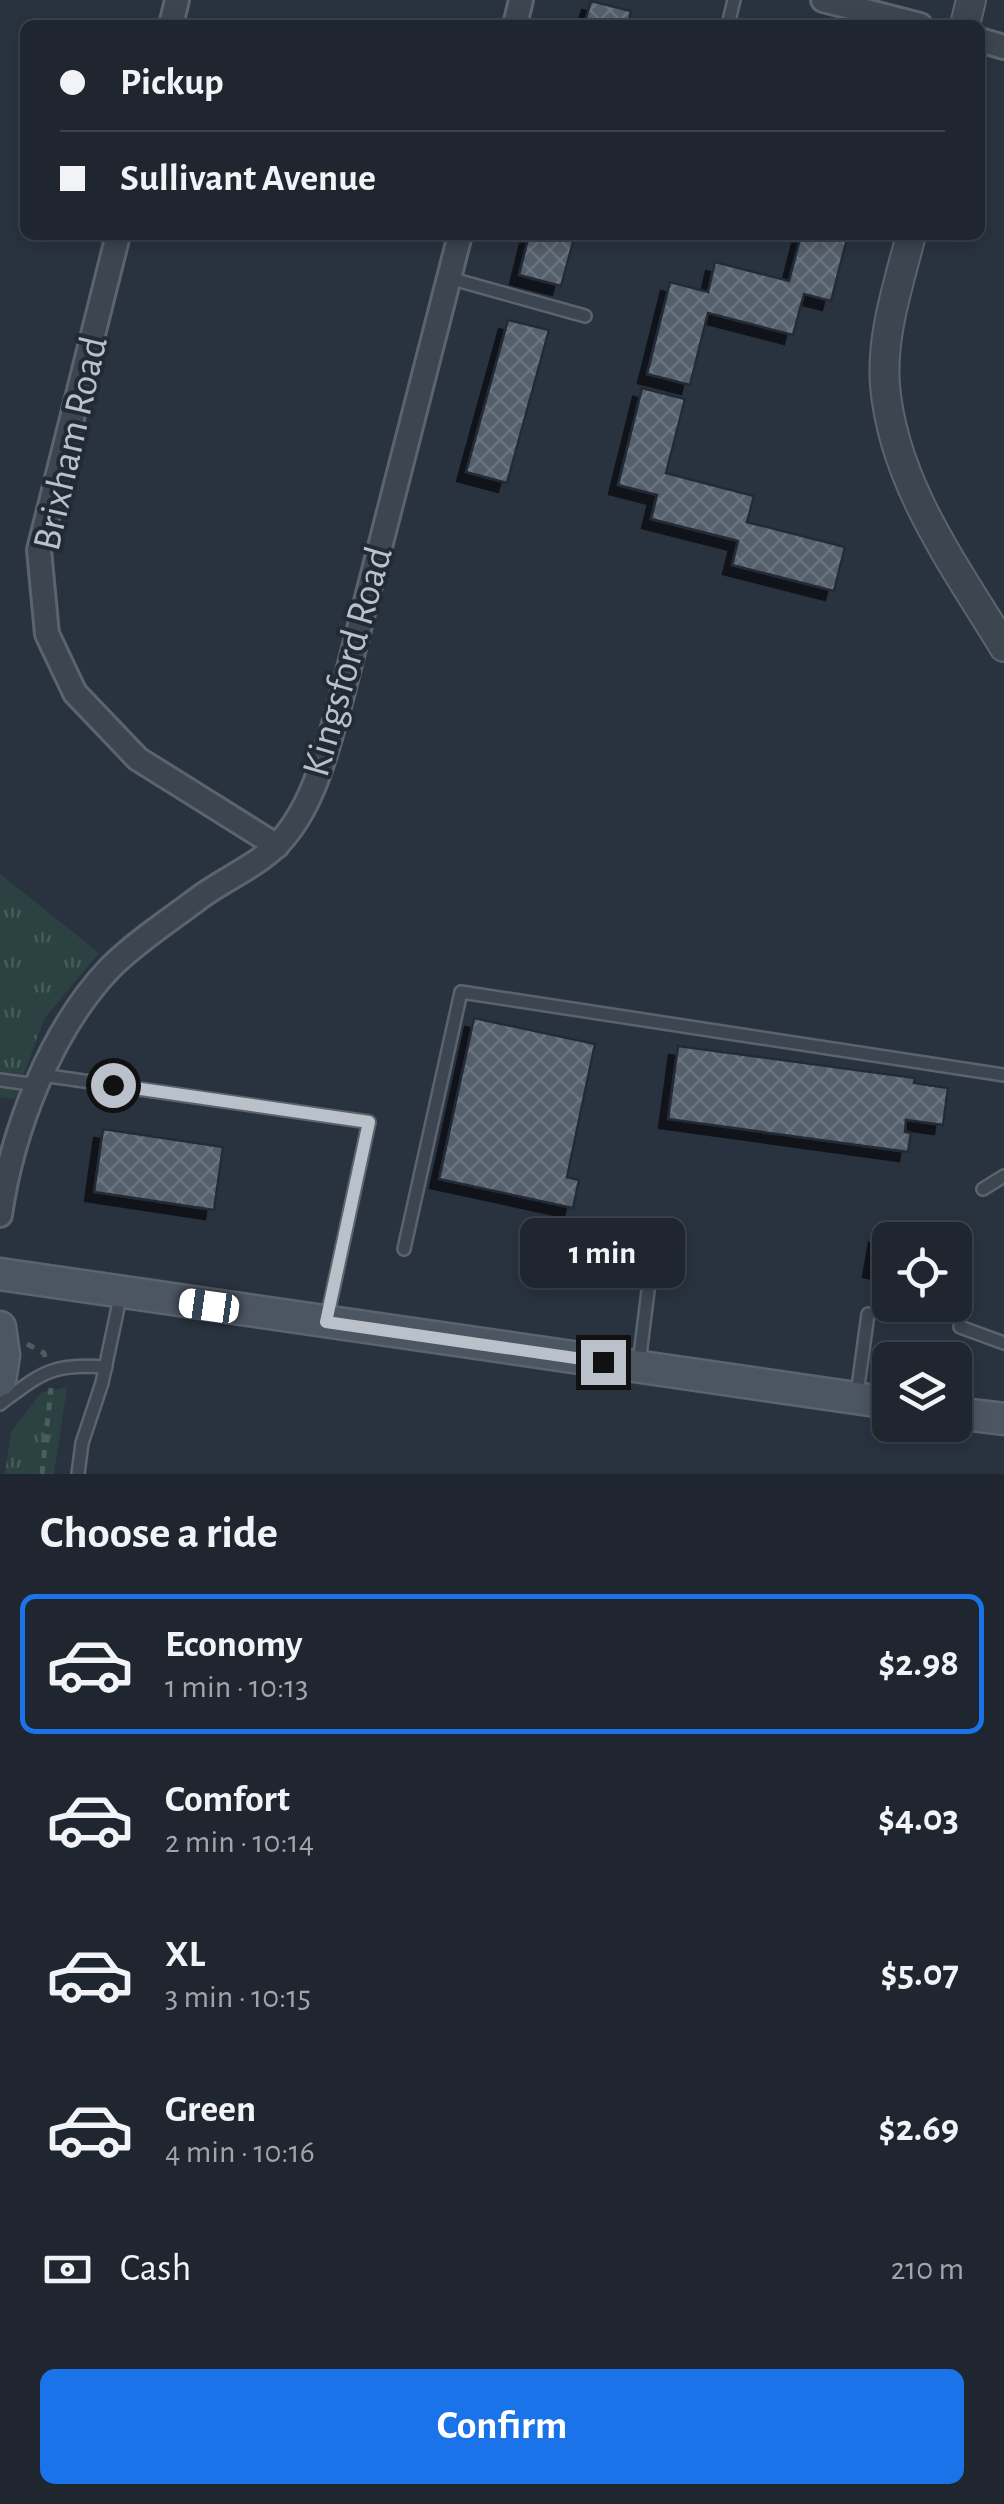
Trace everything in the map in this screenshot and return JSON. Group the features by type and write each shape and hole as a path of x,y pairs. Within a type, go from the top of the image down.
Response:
{"main road":[{"path":"0,1274 872,1400"},
{"path":"0,1327 4,1355 0,1381"},
{"path":"972,1415 1004,1419"}],"street":[{"path":"824,0 901,20"},
{"name":"Brixham Road","path":"117,240 38,550 47,634 75,693 138,759 277,846"},
{"name":"Kingsford Road","path":"0,1215 4,1188 38,1080 55,1042 110,968 200,898 277,846 303,808 324,756 459,240"},
{"path":"910,240 886,352 885,384 890,415 904,470 926,517 1004,648"}],"lane":[{"path":"449,278 585,316"},
{"path":"404,1249 461,992 1004,1075"},
{"path":"0,1080 38,1080 369,1122 326,1322"},
{"path":"982,1189 1004,1176"},
{"path":"639,1367 649,1283"},
{"path":"78,1474 82,1442 106,1368 121,1293"},
{"path":"856,1398 868,1314"},
{"path":"960,1327 1004,1343"},
{"path":"0,1404 56,1367 106,1368"}],"green space":[{"path":"0,874 99,953 44,1019 15,1099 0,1097"},
{"path":"67,1387 54,1474 5,1474 11,1432 41,1393"}],"building":[{"path":"591,1 631,11 629,20 585,20"},
{"path":"528,240 574,240 561,286 519,275"},
{"path":"800,240 847,240 831,301 804,294 793,335 708,313 690,385 647,374 670,282 708,292 715,262 789,281"},
{"path":"508,320 549,330 507,483 466,472"},
{"path":"642,388 685,399 666,473 754,496 747,522 845,547 834,591 732,565 738,541 651,519 657,495 618,485"},
{"path":"474,1018 595,1044 567,1177 579,1180 573,1208 439,1179"},
{"path":"678,1046 915,1078 914,1083 948,1088 943,1125 906,1120 905,1132 911,1133 908,1152 668,1119"},
{"path":"103,1129 223,1147 214,1210 94,1192"}],"route":[{"path":"113,1085 369,1122 326,1322 603,1362"}]}
